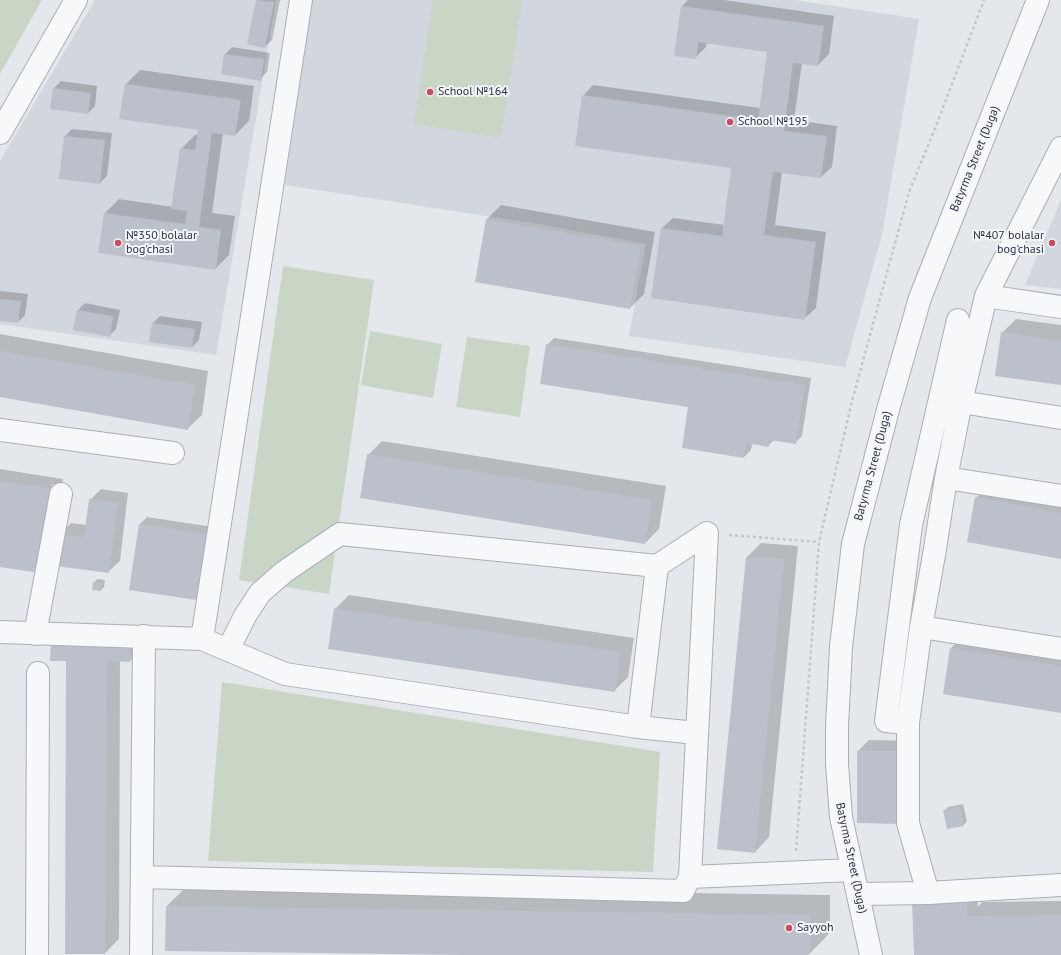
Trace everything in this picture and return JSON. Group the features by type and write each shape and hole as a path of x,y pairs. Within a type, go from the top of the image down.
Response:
{"street":[{"path":"0,134 76,0"},
{"path":"202,639 301,0"},
{"name":"Batyrma Street (Duga)","path":"871,955 859,894 852,870 841,811 836,743 841,646 853,544 889,406 920,298 1038,0"},
{"path":"928,893 908,823 908,723 921,627 946,478 961,402 986,296 1061,148"},
{"path":"986,296 1061,307"},
{"path":"908,723 886,721 911,525 958,320"},
{"path":"961,402 1061,418"},
{"path":"0,430 173,453"},
{"path":"946,478 1061,496"},
{"path":"34,634 61,494"},
{"path":"228,650 245,616 260,592 284,572 340,534 657,566 707,533"},
{"path":"142,877 683,891 690,877 707,533"},
{"path":"638,727 657,566"},
{"path":"921,627 1061,649"},
{"path":"0,632 202,639 285,674 638,727 696,733"},
{"path":"141,955 144,636"},
{"path":"37,955 38,673"},
{"path":"690,877 852,870"},
{"path":"859,894 928,893 1061,885"}],"path":[{"path":"707,533 819,542"}],"shaded area":[{"name":"№350 bolalar bog'chasi","path":"95,0 276,0 216,355 0,324 0,161"},
{"name":"School №195","path":"310,0 795,0 919,19 882,235 845,367 629,336 646,244 544,225 285,185"},
{"name":"№407 bolalar bog'chasi","path":"1061,200 1061,289 1025,285"}],"green space":[{"path":"0,0 42,0 0,74"},
{"path":"433,0 522,0 501,138 414,124"},
{"path":"283,266 374,280 329,594 239,580"},
{"path":"370,331 442,344 433,398 361,385"},
{"path":"467,337 530,346 520,417 456,407"},
{"path":"222,682 660,752 653,872 208,861"}],"building":[{"path":"256,0 274,2 265,48 247,44"},
{"path":"681,6 824,26 818,66 793,63 784,131 827,136 821,178 773,172 764,235 816,242 805,320 651,298 661,228 722,236 731,168 575,146 582,95 758,120 767,52 698,42 696,59 674,56"},
{"path":"224,54 264,59 261,81 221,74"},
{"path":"125,84 241,100 235,136 212,133 199,227 221,230 216,270 98,253 104,213 185,224 187,211 171,209 180,148 195,150 198,130 119,119"},
{"path":"53,88 91,93 88,114 50,109"},
{"path":"64,136 105,140 100,184 59,179"},
{"path":"486,219 641,246 630,309 475,282"},
{"path":"0,299 21,301 18,323 0,321"},
{"path":"77,310 113,316 110,337 73,330"},
{"path":"152,323 195,329 192,348 149,342"},
{"path":"1001,332 1061,341 1061,385 995,376"},
{"path":"546,344 805,385 796,444 770,440 769,447 746,443 744,458 682,448 688,407 540,384"},
{"path":"0,351 195,385 188,430 0,397"},
{"path":"367,454 652,500 645,544 360,498"},
{"path":"0,481 53,489 40,573 0,567"},
{"path":"975,497 1061,513 1061,559 967,542"},
{"path":"89,499 118,503 109,573 56,566 60,534 84,537"},
{"path":"139,524 206,534 197,600 129,590"},
{"path":"746,557 784,559 755,853 717,849"},
{"path":"93,582 102,583 101,591 92,590"},
{"path":"334,608 621,652 615,692 328,649"},
{"path":"51,642 131,643 130,662 107,661 105,954 65,954 66,661 50,661"},
{"path":"950,648 1061,666 1061,713 943,694"},
{"path":"857,751 901,751 900,824 857,823"},
{"path":"960,807 964,826 947,829 943,810"},
{"path":"967,899 967,916 1061,915 1061,955 914,955 912,900"},
{"path":"166,906 811,915 810,952 808,955 466,955 165,951"}],"place":[{"name":"School №164","path":"430,92"},
{"name":"School №195","path":"730,122"},
{"name":"№350 bolalar bog'chasi","path":"118,243"},
{"name":"№407 bolalar bog'chasi","path":"1052,243"},
{"name":"Sayyoh","path":"789,928"}]}
